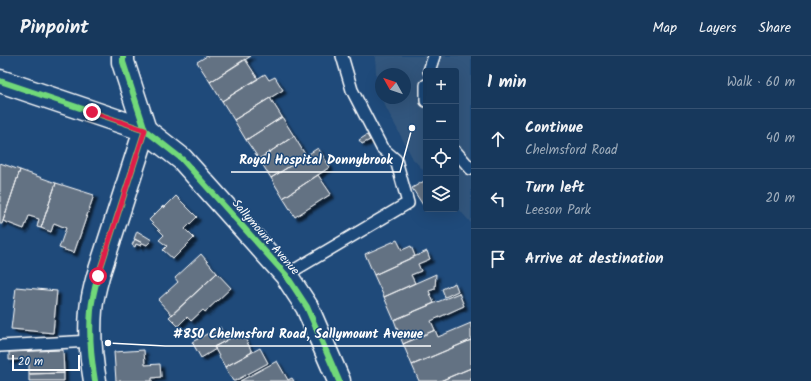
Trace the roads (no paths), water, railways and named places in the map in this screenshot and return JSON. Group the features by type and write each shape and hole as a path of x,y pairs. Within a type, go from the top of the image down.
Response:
{"street":[{"path":"95,381 91,341 91,310 94,293 98,276 145,130 123,62 123,56"},
{"path":"0,81 145,130"},
{"name":"Sallymount Avenue","path":"145,130 182,160 286,275 307,307 339,381"}],"lane":[{"path":"286,275 408,203 396,160 382,148 352,90 342,56"},
{"path":"430,68 434,56"},
{"path":"459,155 471,169"},
{"path":"0,346 91,341"}],"place":[{"name":"Royal Hospital Donnybrook","path":"412,128"},
{"name":"#850 Chelmsford Road, Sallymount Avenue","path":"108,343"}]}
